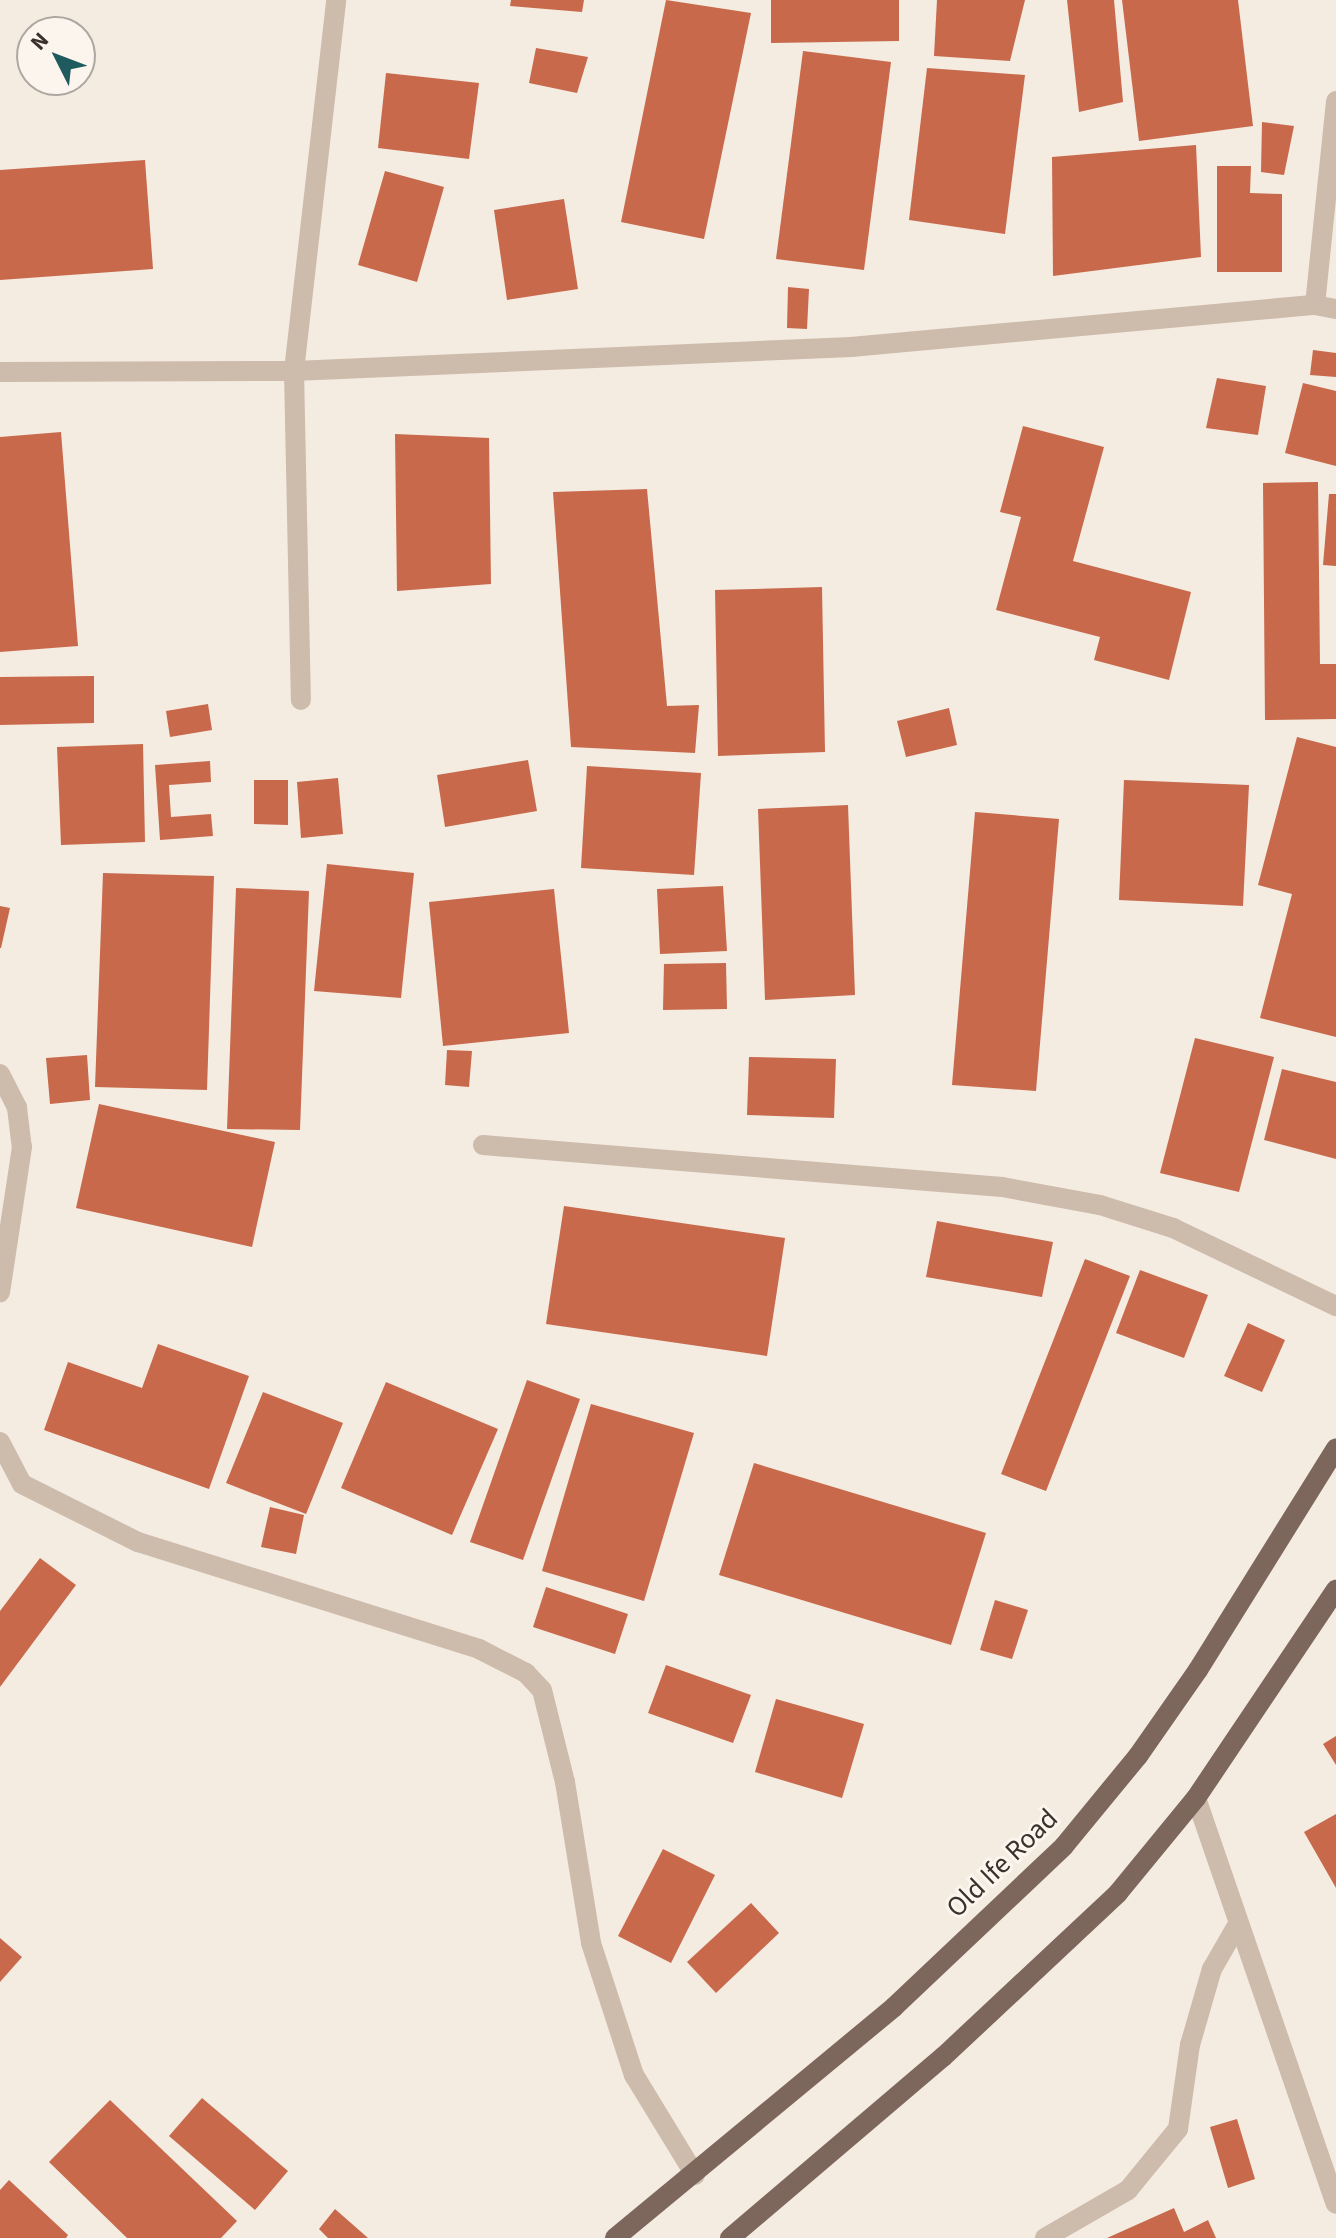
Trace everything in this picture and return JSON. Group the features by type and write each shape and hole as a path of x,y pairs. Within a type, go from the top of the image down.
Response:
{"main road":[{"name":"Old Ife Road","path":"615,2238 695,2175 894,2007 1064,1846 1138,1756 1198,1670 1336,1448"},
{"path":"730,2238 943,2057 1118,1893 1196,1798 1336,1590"}],"street":[{"path":"301,700 294,371 336,0"},
{"path":"0,372 294,371 851,347 1326,307 1336,101"},
{"path":"0,1074 17,1108 22,1147 0,1292"},
{"path":"483,1145 1002,1187 1100,1205 1173,1228 1336,1306"},
{"path":"0,1442 22,1484 138,1542 479,1649 542,1690 565,1782 591,1943 614,2016 634,2075 695,2175"},
{"path":"1196,1798 1336,2204"},
{"path":"1045,2238 1128,2190 1178,2129 1190,2045 1207,1984 1238,1924"}],"building":[{"path":"511,0 584,0 582,12 510,6"},
{"path":"666,0 751,13 704,239 621,222"},
{"path":"771,0 899,0 899,41 771,43"},
{"path":"937,0 1025,0 1010,61 934,56"},
{"path":"1067,0 1114,0 1123,102 1079,112"},
{"path":"1122,0 1238,0 1253,126 1139,141"},
{"path":"536,48 588,57 577,93 529,83"},
{"path":"803,51 891,62 864,270 776,259"},
{"path":"927,68 1025,75 1005,234 909,220"},
{"path":"386,73 479,83 469,159 378,148"},
{"path":"1262,122 1294,126 1284,175 1261,172"},
{"path":"1196,145 1201,257 1053,276 1052,157"},
{"path":"145,160 153,269 0,280 0,170"},
{"path":"1217,166 1251,166 1250,193 1282,194 1282,272 1217,272"},
{"path":"385,171 444,187 417,282 358,265"},
{"path":"564,199 578,289 507,300 494,210"},
{"path":"788,287 809,289 807,329 787,328"},
{"path":"1313,350 1336,353 1336,377 1310,375"},
{"path":"1217,378 1266,386 1258,435 1206,428"},
{"path":"1303,383 1336,391 1336,466 1285,453"},
{"path":"1023,426 1104,447 1073,561 1191,592 1169,680 1094,660 1100,637 996,610 1021,517 1000,512"},
{"path":"61,432 78,646 0,652 0,437"},
{"path":"395,434 489,438 491,584 397,591"},
{"path":"1318,482 1320,664 1336,664 1336,719 1265,720 1263,483"},
{"path":"647,489 667,706 699,705 695,753 571,747 553,492"},
{"path":"1329,494 1336,494 1336,566 1323,565"},
{"path":"822,587 825,752 718,756 715,590"},
{"path":"94,676 94,723 0,725 0,677"},
{"path":"208,704 212,730 170,737 166,711"},
{"path":"949,708 957,745 906,757 897,721"},
{"path":"1297,737 1336,747 1336,1037 1260,1018 1292,894 1258,885"},
{"path":"143,744 145,842 61,845 57,747"},
{"path":"528,760 537,811 445,827 437,775"},
{"path":"210,761 211,782 169,785 171,817 211,814 213,836 160,840 155,765"},
{"path":"587,766 701,773 694,875 581,868"},
{"path":"338,778 343,834 301,838 297,782"},
{"path":"254,780 288,780 288,825 254,824"},
{"path":"1124,780 1249,785 1243,906 1119,900"},
{"path":"848,805 855,995 765,1000 758,809"},
{"path":"975,812 1059,819 1036,1091 952,1085"},
{"path":"327,864 414,873 401,998 314,991"},
{"path":"103,873 214,876 207,1090 95,1087"},
{"path":"723,886 727,951 660,954 657,889"},
{"path":"236,888 309,891 300,1130 227,1129"},
{"path":"554,889 569,1033 443,1046 429,902"},
{"path":"0,906 10,908 1,948 0,948"},
{"path":"726,963 727,1009 663,1010 664,964"},
{"path":"1195,1038 1274,1057 1239,1192 1160,1173"},
{"path":"447,1050 472,1051 469,1087 445,1085"},
{"path":"87,1055 90,1100 50,1104 46,1058"},
{"path":"749,1057 836,1059 834,1118 747,1115"},
{"path":"1282,1069 1336,1082 1336,1159 1264,1140"},
{"path":"99,1104 275,1142 252,1247 76,1208"},
{"path":"564,1206 785,1238 767,1356 546,1324"},
{"path":"937,1221 1053,1242 1042,1297 926,1277"},
{"path":"1085,1259 1130,1276 1046,1491 1001,1474"},
{"path":"1140,1270 1208,1295 1184,1358 1116,1333"},
{"path":"1248,1323 1285,1340 1262,1392 1224,1376"},
{"path":"158,1344 249,1376 209,1489 44,1430 68,1362 142,1388"},
{"path":"527,1380 580,1399 523,1560 470,1542"},
{"path":"386,1382 498,1429 452,1535 341,1488"},
{"path":"263,1392 343,1423 306,1514 226,1483"},
{"path":"591,1404 694,1433 644,1601 542,1571"},
{"path":"754,1463 986,1533 951,1645 719,1575"},
{"path":"270,1507 304,1515 296,1554 261,1547"},
{"path":"40,1558 76,1585 0,1687 0,1611"},
{"path":"546,1587 628,1614 615,1654 533,1627"},
{"path":"995,1600 1028,1610 1012,1659 980,1650"},
{"path":"666,1665 751,1695 733,1743 648,1713"},
{"path":"776,1699 864,1724 842,1798 755,1772"},
{"path":"1336,1736 1336,1765 1323,1744"},
{"path":"1336,1814 1336,1888 1304,1832"},
{"path":"663,1849 715,1875 671,1963 618,1936"},
{"path":"751,1903 779,1933 716,1993 687,1962"},
{"path":"0,1938 22,1957 0,1982"},
{"path":"202,2098 288,2171 255,2210 169,2136"},
{"path":"110,2100 237,2221 221,2238 127,2238 49,2162"},
{"path":"1237,2119 1255,2179 1228,2188 1210,2127"},
{"path":"9,2180 68,2235 66,2238 0,2238 0,2190"},
{"path":"1174,2208 1184,2232 1208,2220 1216,2238 1107,2238"},
{"path":"335,2209 368,2238 328,2238 319,2229"}]}
